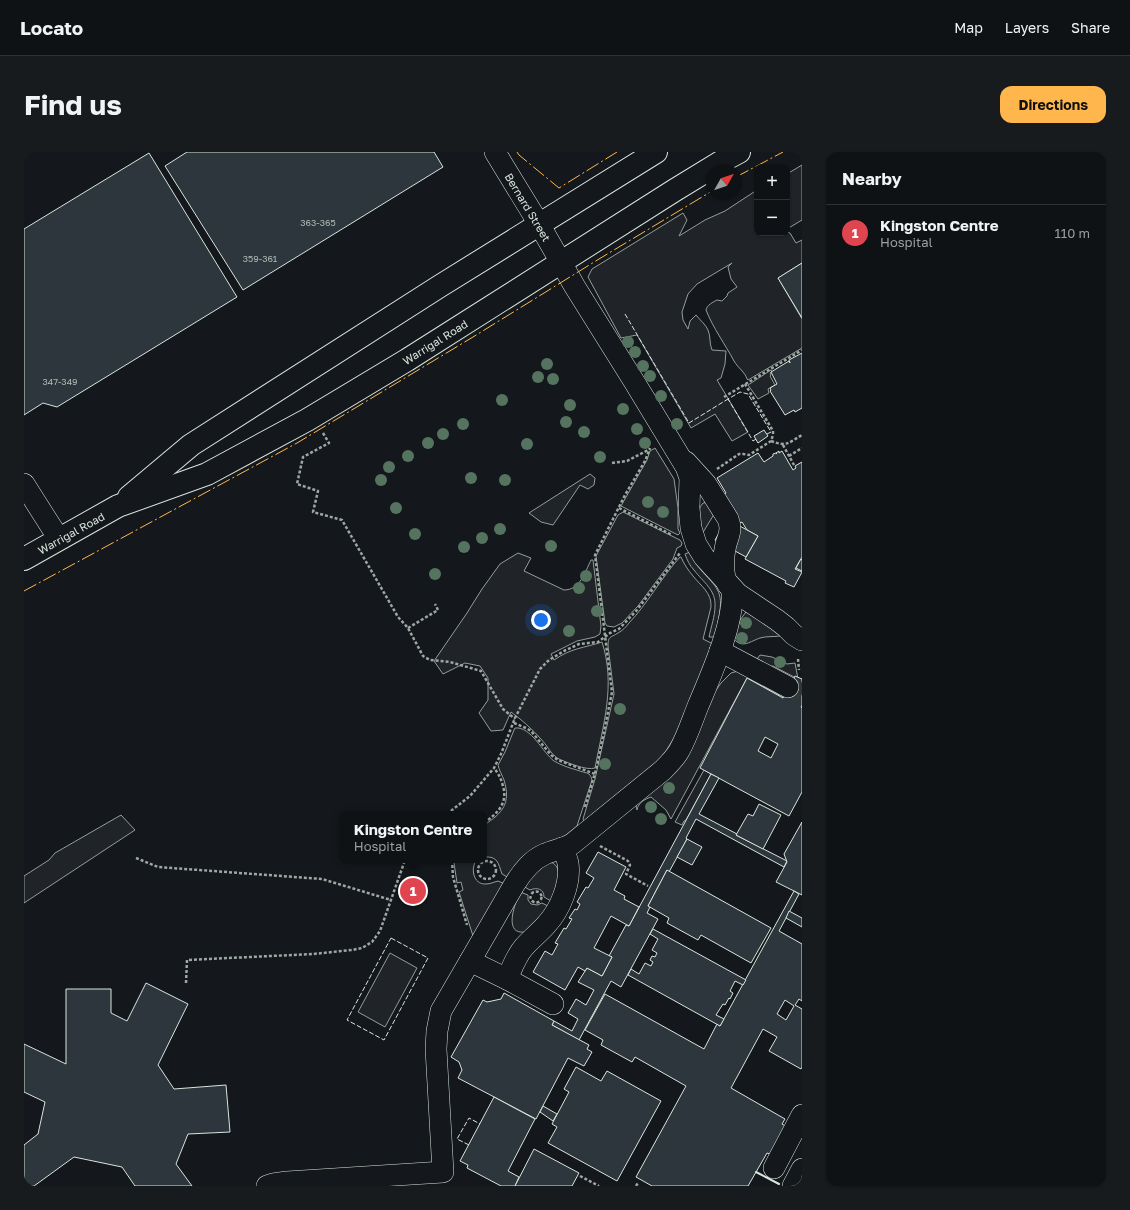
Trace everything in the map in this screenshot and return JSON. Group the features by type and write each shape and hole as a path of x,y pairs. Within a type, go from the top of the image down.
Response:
{"highway":[{"name":"Warrigal Road","path":"118,506 190,445 434,290 656,152"},
{"name":"Warrigal Road","path":"24,559 118,506 207,474 301,424 407,360 693,179 739,152"}],"street":[{"name":"Bernard Street","path":"495,152 539,224 666,447"},
{"path":"666,447 686,467 690,478 689,508 691,528 694,539 704,557 738,594 783,624 794,635 800,648"},
{"path":"267,1186 287,1182 447,1179 436,1069 437,1031 441,1011 514,885 530,864 547,853 572,844 660,772 674,758 686,735 720,651 732,603 730,587 724,575 725,550 731,527 706,484 686,462 666,447"},
{"path":"24,484 58,540"},
{"path":"720,651 794,679"},
{"path":"507,979 518,955 525,945 549,921 561,901 568,873 568,862 562,848"},
{"path":"470,961 553,1004"},
{"path":"774,1168 802,1115"},
{"path":"793,1186 802,1169"}],"path":[{"path":"724,397 802,350"},
{"path":"716,469 739,454 749,454 771,441 773,436 773,430 745,384"},
{"path":"323,433 329,443 303,456 297,484 318,491 313,512 342,520 398,617 408,628 423,656 430,660 450,662 481,671 503,710 515,719"},
{"path":"771,441 783,445 802,435"},
{"path":"783,445 794,465"},
{"path":"612,463 626,461 650,448 666,447"},
{"path":"584,812 595,774 612,696 595,555 650,448"},
{"path":"789,456 802,448"},
{"path":"619,508 678,538"},
{"path":"451,811 470,796 494,768 515,719 540,669 546,662 554,656 583,643 598,642 619,629 629,619 679,553 683,551"},
{"path":"408,628 438,610 435,604"},
{"path":"794,679 800,648"},
{"path":"514,723 530,731 551,755 558,760 595,774"},
{"path":"487,821 498,812 505,799 505,791 499,774 494,768"},
{"path":"596,844 628,861 630,865 626,874 648,886"},
{"path":"136,858 158,867 322,879 391,900"},
{"path":"481,863 479,866 479,874 482,878 490,878 496,870 494,865 487,861"},
{"path":"186,983 187,960 313,954 362,948 378,936 384,923 404,863"},
{"path":"533,891 540,893 541,898 538,902 531,900 530,896 533,891"},
{"path":"580,1176 599,1186"}],"shaded area":[{"path":"802,165 802,220 790,227 790,200 790,172"},
{"path":"754,192 754,236 790,236 790,233 796,243 802,240 802,263 778,278 802,319 802,348 748,380 734,361 706,310 710,304 717,300 722,301 728,293 737,287 731,279 728,267 732,263 697,284 688,294 682,312 683,320 688,329 690,321 696,315 708,330 712,350 726,351 725,364 721,378 717,380 748,432 732,441 715,414 691,428 637,335 621,338 588,277 592,269 683,213 687,220 679,236 705,220 725,211"},
{"path":"771,370 772,372 770,373 770,376 775,385 768,389 769,393 758,399 748,385"},
{"path":"655,448 674,479 678,508 678,529 680,533 678,535 621,506 647,460 650,451"},
{"path":"590,474 595,478 594,485 588,489 580,485 553,525 541,522 529,513"},
{"path":"708,502 716,511 702,534 699,510 703,503"},
{"path":"623,512 680,540 682,543 681,546 677,548 673,559 638,606 622,623 614,627 607,626 605,623 596,556 618,515"},
{"path":"690,552 699,568 718,590 720,608 714,637 709,637 714,618 715,600 708,586 689,563 685,554"},
{"path":"518,553 531,558 524,571 564,590 570,589 578,584 591,560 593,560 601,626 600,634 595,637 577,641 551,654 554,660 572,651 602,642 606,658 608,689 607,705 595,768 591,769 570,764 557,758 523,721 511,712 503,730 491,731 479,713 488,700 488,678 480,666 465,663 443,674 434,661 500,564"},
{"path":"680,557 710,598 711,607 703,639 712,645 677,733 666,751 658,761 584,821 583,819 595,779 614,694 608,640 624,629"},
{"path":"746,612 778,632 780,636 763,637 743,644 737,642 734,639 740,620"},
{"path":"760,655 772,657 787,664 795,663 798,679 773,666 766,667 757,659"},
{"path":"738,671 785,693 783,697 747,678 671,819 666,810 651,797 642,802 637,810 636,806 721,683 731,673"},
{"path":"515,728 521,729 531,735 554,761 588,773 592,780 577,826 566,835 556,840 509,878 502,874 495,859 487,857 487,823 501,812 506,801 506,788 498,765"},
{"path":"704,770 711,774 686,820 682,825 675,822"},
{"path":"121,815 135,830 24,903 24,876 49,860 55,853"},
{"path":"551,862 555,865 559,875 557,886 551,901 544,897 543,892 540,889 530,890 523,886 538,869"},
{"path":"454,863 475,863 473,871 478,882 488,884 498,881 505,884 473,936 459,892 463,890 461,882 457,883"},
{"path":"520,892 528,895 528,900 531,904 537,905 542,903 548,906 548,908 525,932 518,932 512,923 512,916"},
{"path":"390,953 417,968 385,1027 358,1012"}],"building":[{"path":"187,152 434,152 443,167 243,290 165,166"},
{"path":"149,153 237,297 57,407 43,403 24,415 24,229"},
{"path":"802,263 802,318 778,278"},
{"path":"802,353 802,408 785,415 770,391 770,388 777,384 771,372 789,361 790,363 789,360"},
{"path":"764,430 768,436 758,443 754,436"},
{"path":"782,451 793,470 796,468 795,466 802,462 802,557 795,569 802,572 794,587 785,583 786,581 745,559 758,536 747,530 742,522 740,523 723,495 726,493 717,478 758,453 764,462 776,453"},
{"path":"727,519 758,536 746,557 715,540"},
{"path":"801,559 802,560 802,571 796,568"},
{"path":"795,676 802,679 802,792 789,816 700,768 747,678 783,698","holes":["765,737 778,744 771,758 758,751"]},
{"path":"711,774 719,778 699,814 787,861 784,867 696,819 669,872 667,870 648,906 650,907 647,913 658,919 621,987 611,981 579,1040 552,1025 554,1021 572,1031 578,1019 568,1013 576,999 586,1005 594,990 578,982 587,968 602,976 612,957 609,956 626,925 629,926"},
{"path":"759,804 781,815 763,849 736,835 748,814 753,816"},
{"path":"802,822 802,895 776,882 787,862 784,854"},
{"path":"687,839 702,847 692,865 677,857"},
{"path":"598,852 626,867 614,890 625,896 624,899 639,907 629,926 611,916 594,948 612,957 602,976 587,968 585,971 578,967 565,990 533,972 545,951 552,955 558,944 555,943 564,928 566,929 572,919 569,918 575,909 577,910 580,904 577,902 586,887 588,888 594,878 586,873"},
{"path":"667,870 771,928 751,963 701,935 698,940 667,923 669,918 648,906"},
{"path":"794,891 799,894 779,931 802,944 802,1001 799,999 795,1005 802,1009 802,1067 801,1069 769,1051 777,1037 763,1029 731,1088 785,1119 782,1124 787,1127 772,1155 767,1153 748,1186 652,1186 636,1177 686,1086 635,1057 632,1062 601,1045 603,1040 585,1030 605,994 704,1049 717,1024 720,1026","holes":["785,1000 794,1006 786,1020 777,1014"]},
{"path":"789,911 802,918 802,927 786,918"},
{"path":"653,929 746,980 743,985 735,981 730,991 733,993 730,999 729,998 725,1005 723,1004 716,1015 724,1019 720,1026 628,975 631,969 639,974 645,963 651,966 653,962 650,960 652,956 655,957 657,953 652,950 658,939 650,934"},
{"path":"146,983 188,1004 158,1065 174,1089 226,1085 230,1132 188,1134 176,1164 192,1186 135,1186 122,1167 74,1157 34,1186 24,1186 24,1145 38,1134 45,1102 24,1092 24,1044 66,1064 66,989 111,989 111,1013 127,1021"},
{"path":"504,993 554,1021 552,1025 589,1045 587,1049 592,1052 584,1066 568,1058 536,1119 458,1078 462,1070 459,1062 451,1057 483,1000 487,1002 501,999"},
{"path":"576,1067 601,1081 607,1071 661,1101 617,1181 548,1143 557,1127 552,1124 569,1092 564,1089"},
{"path":"494,1097 535,1119 508,1171 519,1177 515,1186 501,1186 467,1168 468,1165 460,1161"},
{"path":"543,1106 557,1114 553,1121 540,1112"},
{"path":"534,1149 579,1173 572,1186 515,1186"}],"tunnel":[{"path":"788,687 802,694"}],"fence":[{"path":"625,314 689,423 728,399"},
{"path":"756,439 753,441 728,399 740,392 748,394 771,432 767,434"},
{"path":"391,938 428,958 384,1040 347,1020 391,938"},
{"path":"469,1145 457,1139 469,1118 480,1124"}],"wall":[{"path":"756,1172 779,1184"}],"power":[{"path":"517,152 559,188 617,152"},
{"path":"742,174 783,152"},
{"path":"24,591 297,443 706,195"}],"place":[{"name":"Kingston Centre","path":"413,891"}]}
